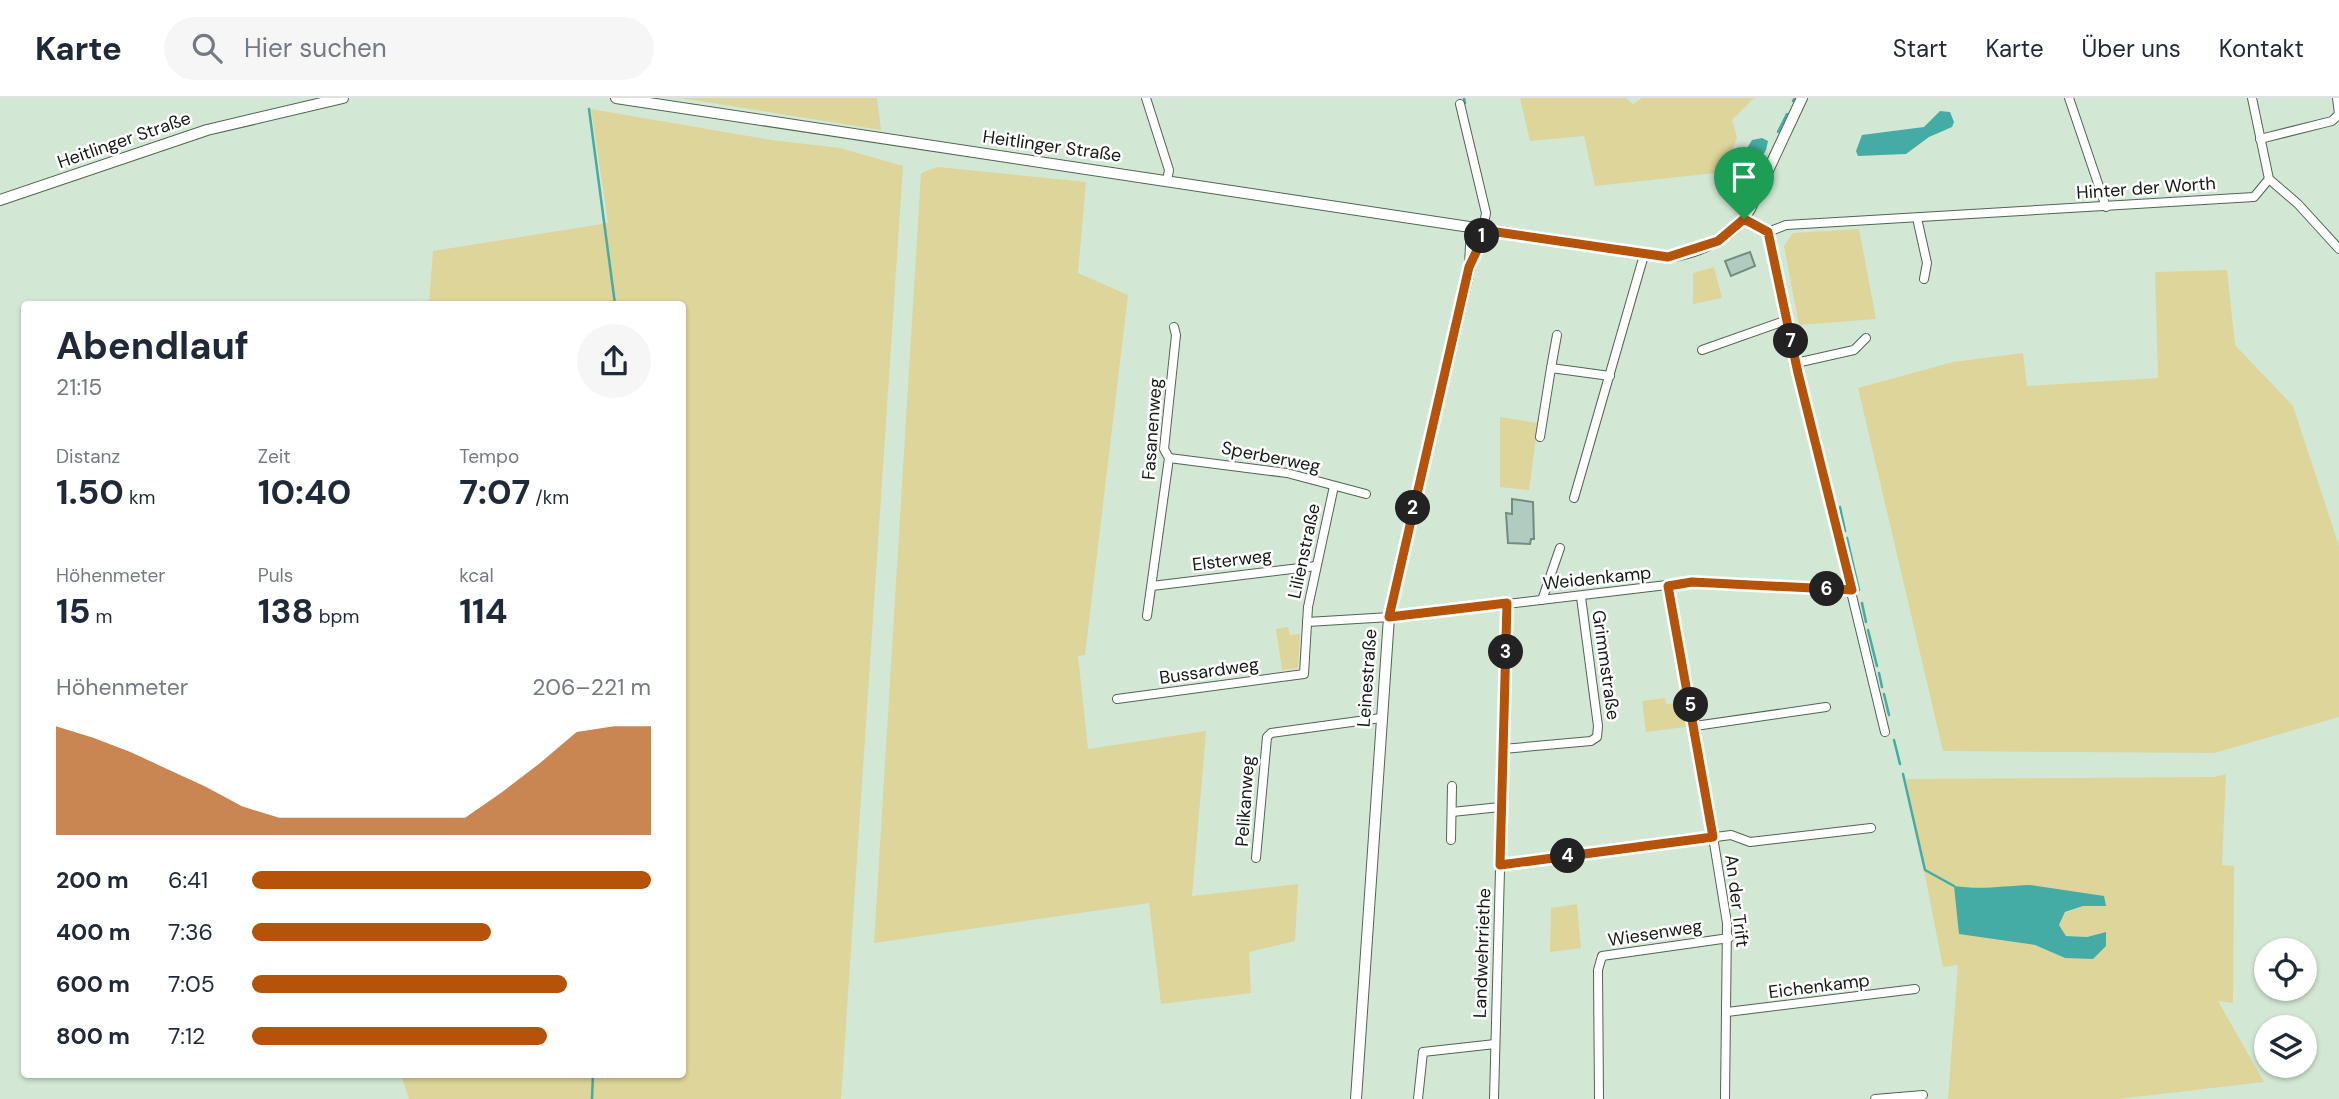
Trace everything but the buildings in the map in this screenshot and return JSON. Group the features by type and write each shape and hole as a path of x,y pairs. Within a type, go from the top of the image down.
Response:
{"street":[{"name":"Heitlinger Straße","path":"0,200 207,130 343,98"},
{"name":"Heitlinger Straße","path":"616,98 1644,255 1668,257 1701,248 1726,236 1744,219"},
{"path":"1146,98 1169,170 1167,181"},
{"path":"1802,98 1744,219 1768,232 1796,363 1885,732"},
{"path":"2069,98 2106,207"},
{"path":"2252,98 2269,179 2298,204 2339,249"},
{"path":"2260,139 2332,121 2339,114 2337,98"},
{"path":"1460,104 1486,213 1478,229"},
{"name":"Hinter der Worth","path":"1768,232 1786,225 2254,197 2269,179"},
{"path":"1917,218 1927,263 1924,279"},
{"name":"Leinestraße","path":"1356,1099 1389,617 1469,267 1479,246 1478,229"},
{"path":"1574,498 1644,255"},
{"path":"1703,350 1787,320"},
{"name":"Fasanenweg","path":"1147,616 1169,458 1164,449 1176,335 1174,327"},
{"path":"1540,437 1557,335"},
{"path":"1796,363 1854,350 1866,338"},
{"path":"1551,368 1611,376"},
{"name":"Sperberweg","path":"1169,458 1287,473 1367,494"},
{"name":"Lilienstraße","path":"1304,674 1307,622 1334,486"},
{"path":"1542,600 1560,548"},
{"name":"Elsterweg","path":"1152,586 1316,566"},
{"name":"Weidenkamp","path":"1389,617 1581,597 1692,582 1852,590"},
{"name":"An der Trift","path":"1668,586 1695,726 1729,938 1725,1099"},
{"name":"Grimmstraße","path":"1503,750 1591,741 1597,737 1598,726 1581,597"},
{"name":"Landwehrriethe","path":"1493,1099 1507,603"},
{"name":"Lilienstraße","path":"1307,622 1389,617"},
{"name":"Bussardweg","path":"1117,699 1304,674"},
{"path":"1695,726 1826,708"},
{"name":"Pelikanweg","path":"1256,858 1266,737 1271,733 1381,718"},
{"path":"1451,840 1452,786"},
{"path":"1452,812 1500,807"},
{"path":"1500,865 1713,837 1738,836 1750,842 1871,828"},
{"name":"Wiesenweg","path":"1599,1099 1598,971 1602,956 1729,938"},
{"name":"Eichenkamp","path":"1727,1012 1915,989"},
{"path":"1418,1099 1423,1052 1495,1044"},
{"path":"1875,1099 1923,1096"}],"shaded area":[{"path":"681,98 877,98 881,130"},
{"path":"1520,98 1626,98 1633,104 1642,98 1754,98 1732,120 1737,137 1724,172 1595,186 1584,136 1530,141"},
{"path":"591,109 771,140 840,148 903,166 841,1099 409,1099 402,1078 686,1078 686,301 429,301 433,251 608,223"},
{"path":"938,167 1086,182 1078,273 1128,295 1085,655 1078,656 1088,749 1206,731 1192,896 1298,884 1295,941 1249,952 1251,993 1161,1004 1149,903 874,943 921,173"},
{"path":"1859,229 1876,319 1799,325 1784,246 1793,233"},
{"path":"1714,267 1722,298 1693,304 1693,273"},
{"path":"2227,270 2235,345 2293,406 2339,546 2339,717 2214,753 1943,751 1858,388 1953,362 2023,353 2027,386 2158,378 2155,272"},
{"path":"1500,417 1538,423 1529,490 1500,487"},
{"path":"1288,627 1290,635 1300,634 1298,668 1282,670 1276,629"},
{"path":"1665,698 1666,704 1683,703 1686,727 1646,732 1642,701"},
{"path":"2226,774 2222,865 2234,866 2233,1003 2218,1001 2254,1064 2254,1078 2262,1078 2264,1082 2118,1099 1948,1099 1958,965 1943,967 1906,779 2215,777","holes":["1954,887 2106,906 2083,906 2065,913 2059,925 2066,936 2087,937 2106,932 2065,958 2035,945 2005,940"]},
{"path":"1577,904 1581,948 1550,952 1551,908"}],"water":[{"path":"1940,111 1950,112 1954,122 1952,127 1929,137 1906,154 1858,156 1856,151 1862,135 1924,127"},
{"path":"1762,138 1768,141 1766,150 1754,170 1744,168 1739,162 1752,140"},
{"path":"2030,885 2104,896 2106,906 2083,906 2065,912 2059,925 2066,936 2087,937 2106,932 2106,946 2093,959 2065,958 2035,945 1959,934 1954,886 1983,888"}],"waterway":[{"path":"1464,98 1465,103"},
{"path":"589,109 615,301"},
{"path":"1778,132 1787,114"},
{"path":"1840,507 1845,531"},
{"path":"1847,538 1859,590"},
{"path":"1862,603 1866,622"},
{"path":"1868,630 1877,666"},
{"path":"1879,673 1882,687"},
{"path":"1884,694 1889,715"},
{"path":"1894,740 1900,764"},
{"path":"1903,774 1925,870 1954,886"},
{"path":"592,1099 593,1078"}],"route":[{"path":"1744,219 1768,232 1792,348 1852,590 1692,582 1668,586 1713,837 1500,865 1507,603 1389,617 1469,267 1483,230 1668,257 1718,241 1744,219"}]}
